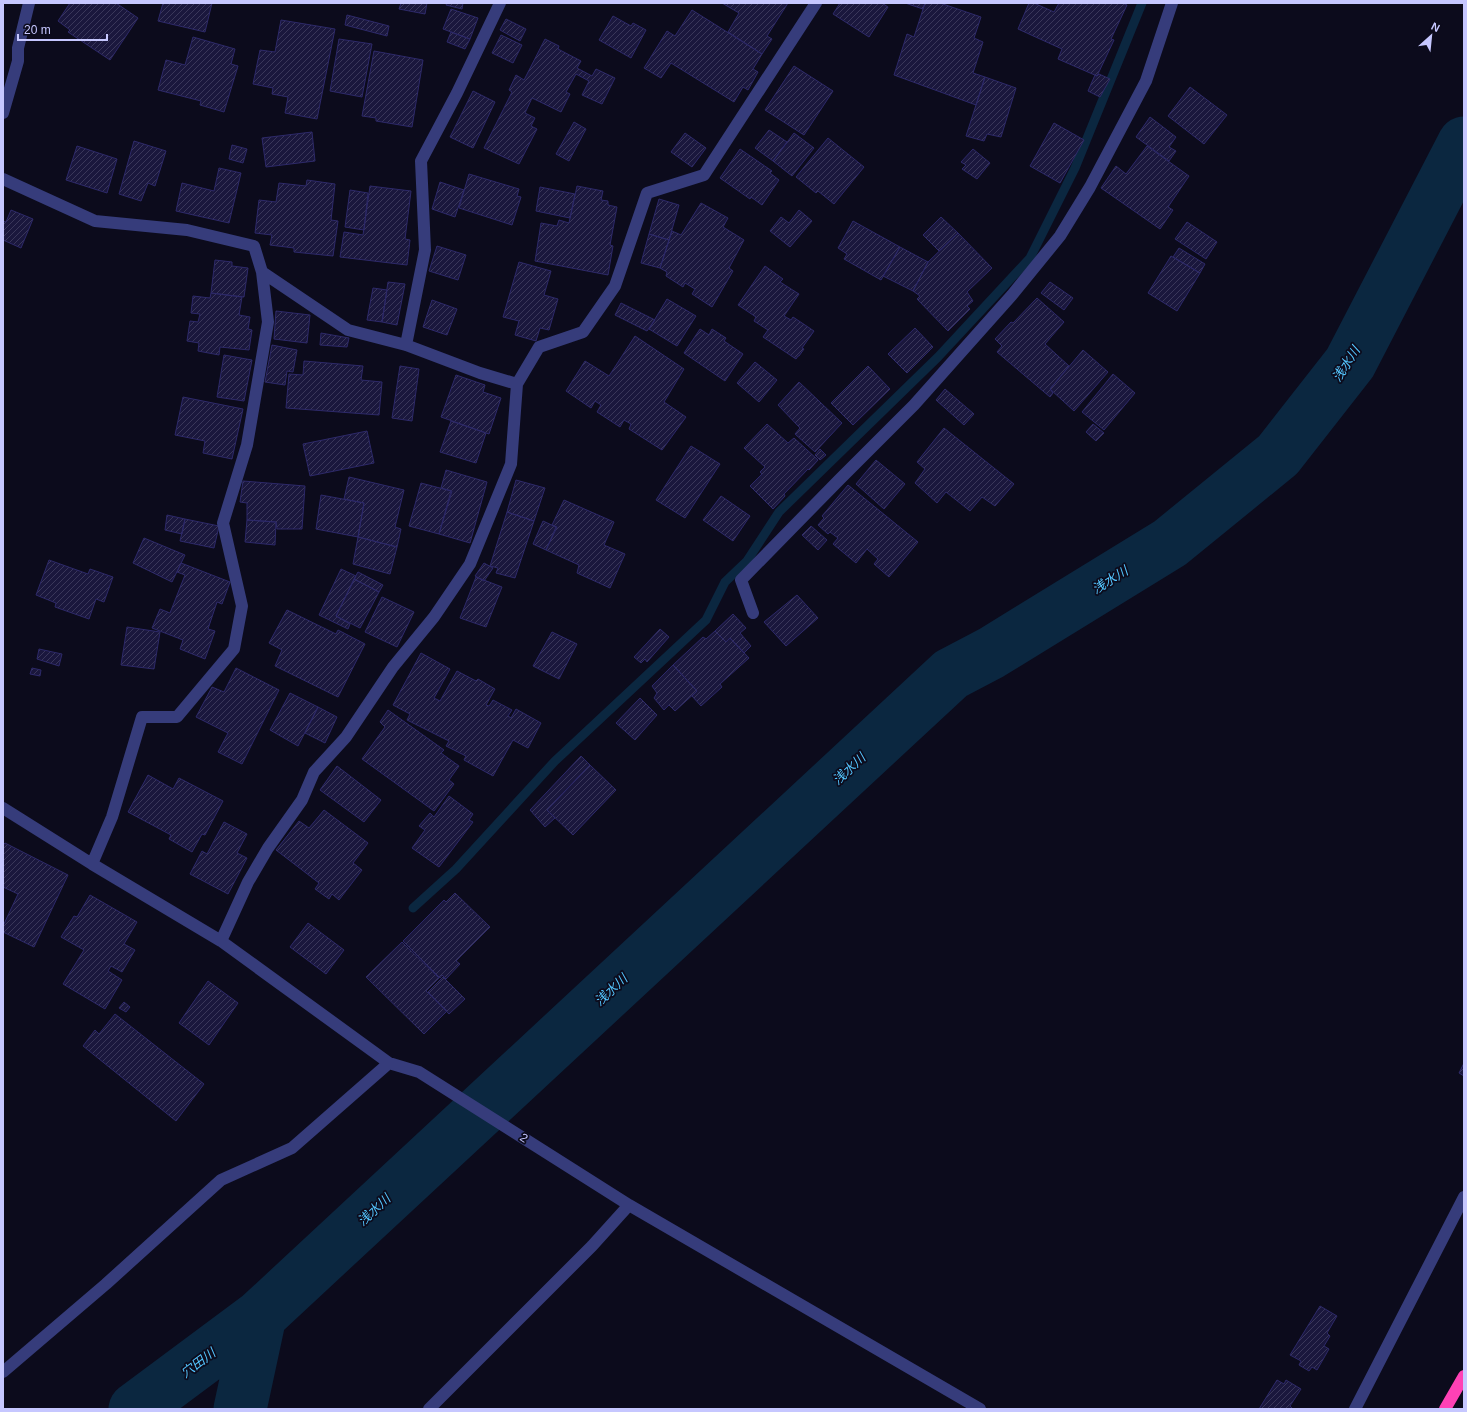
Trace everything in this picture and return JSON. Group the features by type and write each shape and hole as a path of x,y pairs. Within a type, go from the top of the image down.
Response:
{"highway":[{"path":"1445,1409 1464,1376"}],"street":[{"path":"3,113 18,61 18,48 29,3"},
{"path":"406,345 425,250 421,161 500,3"},
{"path":"221,941 248,882 268,848 302,800 314,772 346,737 393,667 434,617 470,564 511,464 517,384 539,347 583,332 615,286 647,193 704,175 816,3"},
{"path":"753,613 741,580 914,406 1012,294 1060,236 1090,188 1146,81 1172,3"},
{"path":"3,179 95,221 187,230 254,246 262,272 268,322 247,445 223,523 242,606 234,649 177,717 142,717 112,816 92,864"},
{"path":"262,272 348,330 406,345 480,373 517,384"},
{"name":"2","path":"3,808 92,864 221,941 389,1063 419,1072 629,1205 980,1409"},
{"path":"3,1372 106,1284 220,1180 292,1148 389,1063"},
{"path":"1355,1409 1464,1197"},
{"path":"428,1409 592,1246 629,1205"}],"building":[{"path":"70,3 116,3 138,18 110,60 68,32 70,30 58,21"},
{"path":"163,3 212,3 205,32 158,21"},
{"path":"401,3 427,3 425,14 399,9"},
{"path":"447,3 463,3 462,9 446,5"},
{"path":"722,3 788,3 767,36 772,39 762,54 728,32 739,13"},
{"path":"840,3 882,3 888,7 869,37 833,14"},
{"path":"905,3 925,3 923,9"},
{"path":"925,3 940,3 981,17 974,38 983,42 973,73 985,77 976,105 894,75 907,34 914,37"},
{"path":"1029,3 1034,3 1054,12 1059,3 1122,3 1127,5 1111,39 1114,40 1097,76 1058,59 1062,49 1018,29"},
{"path":"451,9 478,18 470,39 443,29"},
{"path":"692,10 762,54 753,69 758,72 748,90 743,87 734,102 671,63 661,78 644,68 667,31 675,36"},
{"path":"347,15 389,26 387,36 345,25"},
{"path":"613,16 631,26 633,23 646,30 631,58 599,40"},
{"path":"506,19 526,29 520,41 500,30"},
{"path":"281,20 335,29 317,119 285,113 288,97 272,94 273,88 253,84 260,50 275,52"},
{"path":"451,32 470,39 465,49 447,42"},
{"path":"501,35 522,45 513,63 492,53"},
{"path":"193,37 235,49 231,64 238,66 224,112 200,105 201,101 158,90 166,60 185,65"},
{"path":"339,39 372,44 362,97 330,91"},
{"path":"545,39 559,46 558,49 581,61 577,68 592,76 596,69 615,78 602,104 582,95 589,81 576,74 566,92 570,94 561,112 532,98 525,113 535,118 531,126 537,129 519,164 484,148 512,92 509,90 516,75 524,80"},
{"path":"374,51 423,60 412,127 376,121 376,118 362,116"},
{"path":"794,66 833,91 804,135 765,110"},
{"path":"1099,74 1110,79 1100,97 1088,91 1095,75 1097,76"},
{"path":"985,77 1016,88 1001,137 987,134 984,141 966,136"},
{"path":"1190,87 1227,115 1204,144 1168,116"},
{"path":"473,91 495,102 473,148 450,137"},
{"path":"1150,117 1176,137 1169,147 1176,151 1169,161 1136,137"},
{"path":"574,122 586,129 569,161 556,154"},
{"path":"1054,123 1084,140 1060,183 1030,166"},
{"path":"769,130 787,142 773,161 755,148"},
{"path":"312,132 315,161 266,167 262,138"},
{"path":"685,133 706,148 692,167 671,152"},
{"path":"794,133 814,148 792,176 773,161"},
{"path":"828,138 864,167 834,204 818,191 816,193 796,177"},
{"path":"134,141 166,151 155,186 148,183 141,201 119,194"},
{"path":"232,145 247,149 243,163 229,159"},
{"path":"77,146 117,159 107,193 66,180"},
{"path":"1147,146 1189,176 1168,207 1173,210 1160,229 1101,188 1116,166 1126,174"},
{"path":"740,149 772,171 770,173 779,180 762,205 751,197 750,199 720,178"},
{"path":"973,149 990,163 977,179 962,169 966,165 961,162"},
{"path":"219,168 241,173 229,223 176,211 182,183 214,191"},
{"path":"469,174 519,189 517,196 521,197 512,225 459,208"},
{"path":"307,180 335,184 331,220 338,221 333,256 294,252 294,248 270,245 272,235 255,233 259,200 276,202 279,183 306,186"},
{"path":"440,182 464,190 455,217 432,209"},
{"path":"370,186 411,191 405,239 410,240 407,265 340,257 344,232 363,235"},
{"path":"577,186 603,191 601,200 608,201 608,205 617,207 610,245 613,246 608,275 535,261 541,223 557,226 559,220 569,223"},
{"path":"540,187 575,194 570,218 536,211"},
{"path":"350,190 368,193 364,230 345,227"},
{"path":"659,199 679,205 669,240 649,234"},
{"path":"701,203 728,218 723,227 744,240 729,268 733,271 712,307 692,294 695,289 685,283 683,287 666,276 667,272 660,268 672,231 681,235"},
{"path":"11,210 33,219 21,248 3,240 3,221 6,222"},
{"path":"799,210 812,221 790,247 770,231 781,217 789,223"},
{"path":"941,217 958,233 939,251 923,235"},
{"path":"853,221 900,247 881,280 844,259 847,254 838,248"},
{"path":"1187,222 1217,242 1206,259 1175,239"},
{"path":"958,233 992,268 967,292 973,301 967,306 970,309 948,331 917,299 920,296 913,291 928,262"},
{"path":"649,234 669,240 660,268 641,263"},
{"path":"437,246 466,255 458,280 429,271"},
{"path":"900,247 928,262 913,291 883,276"},
{"path":"1179,248 1205,264 1200,273 1173,257"},
{"path":"1171,256 1200,273 1177,311 1148,293"},
{"path":"215,260 232,262 232,266 248,268 244,297 211,293"},
{"path":"519,262 551,271 544,295 558,299 549,330 540,328 536,341 515,335 519,321 503,317"},
{"path":"765,266 783,279 780,282 799,294 784,316 791,320 793,317 814,331 802,348 804,349 796,359 763,337 768,330 754,321 756,317 738,305"},
{"path":"388,282 405,284 397,325 382,322"},
{"path":"1050,282 1073,298 1064,310 1041,293"},
{"path":"373,288 387,290 382,322 367,320"},
{"path":"211,293 242,297 239,315 250,317 248,329 252,330 249,350 220,347 219,355 198,351 199,343 187,341 190,321 198,322 200,314 191,313 193,296 210,298"},
{"path":"1037,298 1064,322 1045,344 1069,366 1050,389 1053,393 1050,397 997,352 1002,346 995,339"},
{"path":"667,299 696,316 677,346 649,329"},
{"path":"432,300 457,309 447,335 423,327"},
{"path":"621,303 655,320 647,331 615,315"},
{"path":"276,311 310,315 307,343 274,339"},
{"path":"915,328 933,347 907,373 888,354"},
{"path":"700,329 709,335 712,329 726,338 724,341 743,354 725,381 684,353"},
{"path":"321,333 349,338 347,347 320,345"},
{"path":"635,336 684,369 664,402 686,417 662,450 629,429 631,424 624,420 620,427 597,412 601,405 595,401 591,408 566,391 585,361 609,376"},
{"path":"272,345 297,350 293,372 287,371 285,385 265,382"},
{"path":"1083,350 1108,372 1074,411 1050,389"},
{"path":"224,355 252,360 244,401 217,397"},
{"path":"304,361 363,366 361,380 382,382 379,415 286,408 289,374 303,375"},
{"path":"755,362 777,380 759,402 737,383"},
{"path":"400,366 419,369 412,421 392,418"},
{"path":"868,366 890,389 853,425 831,403"},
{"path":"1113,374 1135,393 1104,430 1082,412"},
{"path":"456,375 485,385 483,392 501,398 489,434 441,417"},
{"path":"799,382 842,423 815,452 795,434 800,428 778,405"},
{"path":"945,389 974,414 964,425 936,400"},
{"path":"183,397 243,409 232,459 203,453 205,441 175,435"},
{"path":"451,421 486,433 476,463 440,452"},
{"path":"767,424 788,443 794,438 818,460 784,494 785,496 773,509 750,486 762,474 760,472 765,467 744,448"},
{"path":"1093,424 1104,433 1096,441 1086,432"},
{"path":"944,428 1014,484 995,506 982,497 970,511 946,492 937,503 915,483 925,469 917,462"},
{"path":"367,431 374,463 310,476 303,444"},
{"path":"691,446 720,464 685,518 656,500"},
{"path":"820,449 826,455 820,460 815,455"},
{"path":"876,460 905,484 884,509 856,484"},
{"path":"446,470 487,482 470,543 439,534 452,491 441,488"},
{"path":"349,477 404,490 395,527 401,529 397,547 358,537 364,503 344,499"},
{"path":"516,480 545,488 534,521 507,512"},
{"path":"243,481 305,486 302,529 277,529 276,522 247,520 247,503 240,502"},
{"path":"421,483 451,491 439,534 409,526"},
{"path":"848,485 918,542 889,577 874,564 878,559 867,549 856,563 833,544 838,538 830,532 828,534 818,525 824,518 822,516"},
{"path":"321,495 364,503 358,537 316,529"},
{"path":"721,496 750,516 733,541 703,520"},
{"path":"564,500 614,522 604,545 625,554 610,588 577,573 579,565 546,550 557,527 552,525"},
{"path":"507,512 534,521 515,578 496,573 498,568 490,566"},
{"path":"167,515 185,519 182,534 165,530"},
{"path":"185,519 219,526 214,548 180,541"},
{"path":"247,520 276,522 275,545 245,542"},
{"path":"543,521 556,527 546,550 533,544"},
{"path":"811,526 827,540 818,550 802,535"},
{"path":"358,537 397,547 390,574 353,564"},
{"path":"144,538 185,555 172,582 133,563"},
{"path":"49,560 88,574 90,569 113,577 104,602 96,599 89,619 55,607 56,603 36,595"},
{"path":"181,563 230,582 222,604 217,602 208,629 215,631 205,659 180,649 183,640 152,628 160,609 170,613 185,575 177,572"},
{"path":"484,563 493,568 484,581 475,576"},
{"path":"341,569 356,576 336,616 350,624 348,629 319,615"},
{"path":"358,572 383,585 379,592 354,579"},
{"path":"476,577 502,587 486,627 460,618"},
{"path":"354,579 379,592 360,628 336,616"},
{"path":"797,595 818,618 786,646 764,622"},
{"path":"382,597 414,612 397,647 365,632"},
{"path":"287,610 336,634 338,630 365,644 338,697 275,666 282,650 269,643"},
{"path":"733,614 746,628 740,633 751,646 744,653 730,638 726,642 715,631"},
{"path":"127,627 160,632 154,669 121,665"},
{"path":"660,629 669,637 647,662 645,659 641,663 634,657"},
{"path":"715,631 726,642 730,638 749,658 720,684 722,687 701,706 692,696 697,691 673,665 703,637 706,639"},
{"path":"552,632 577,644 559,679 533,666"},
{"path":"39,649 62,654 59,666 37,659"},
{"path":"421,653 450,669 434,698 440,701 457,671 476,681 478,679 495,689 486,705 489,706 493,700 512,710 508,716 511,718 516,709 541,723 528,748 513,740 493,776 464,760 466,756 446,746 449,741 407,720 410,714 393,705"},
{"path":"673,665 697,691 675,711 669,705 664,710 654,698 657,693 652,686"},
{"path":"32,668 41,670 40,676 30,674"},
{"path":"236,668 279,690 242,764 218,752 228,733 196,717 212,687 224,692"},
{"path":"290,693 318,707 298,746 270,730"},
{"path":"640,698 657,715 635,740 616,723"},
{"path":"318,707 337,717 325,743 305,733"},
{"path":"388,710 444,750 441,753 459,766 449,780 454,784 434,811 362,759 385,727 380,722"},
{"path":"581,756 590,765 547,810 555,818 545,827 530,810"},
{"path":"590,765 616,790 573,835 547,810"},
{"path":"337,766 381,800 364,822 320,790"},
{"path":"148,775 173,789 179,778 223,801 205,835 202,834 192,852 169,839 171,835 128,812"},
{"path":"449,796 473,814 469,820 473,822 439,867 412,848 425,830 419,826 430,813 434,817"},
{"path":"324,810 368,843 353,863 362,870 339,900 332,894 329,899 315,889 319,883 276,850 299,821 309,828"},
{"path":"224,822 247,834 237,853 247,858 228,894 190,874 202,851 207,854"},
{"path":"5,843 68,875 34,947 3,932 3,926 18,894 3,887 3,845"},
{"path":"455,893 490,927 456,961 460,964 446,979 442,975 440,978 403,941 444,900 446,902"},
{"path":"90,895 137,922 124,944 135,950 122,972 111,966 108,971 122,980 105,1009 63,984 84,950 61,937 74,916 77,917"},
{"path":"308,923 344,950 326,974 290,947"},
{"path":"402,942 439,978 426,991 447,1011 424,1034 366,977"},
{"path":"443,977 465,999 449,1014 428,992"},
{"path":"208,981 238,1003 209,1045 179,1023"},
{"path":"124,1002 130,1007 126,1012 119,1008"},
{"path":"115,1014 204,1084 176,1121 83,1046 95,1030 99,1034"},
{"path":"1464,1063 1464,1076 1459,1073"},
{"path":"1320,1306 1337,1316 1327,1333 1330,1336 1324,1346 1329,1349 1317,1370 1312,1367 1309,1371 1299,1365 1301,1361 1290,1355"},
{"path":"1277,1380 1284,1384 1286,1380 1301,1389 1290,1406 1293,1409 1259,1409"}],"waterway":[{"path":"413,908 456,869 555,761 706,620 725,582 747,561 779,512 938,357 1030,258 1075,168 1142,3"},
{"name":"浅水川","path":"135,1409 260,1316 951,674 991,653 1170,543 1278,455 1350,363 1464,143"},
{"name":"浅水川","path":"240,1409 260,1316"}],"water label":[{"name":"穴田川","path":"198,1363"}]}
